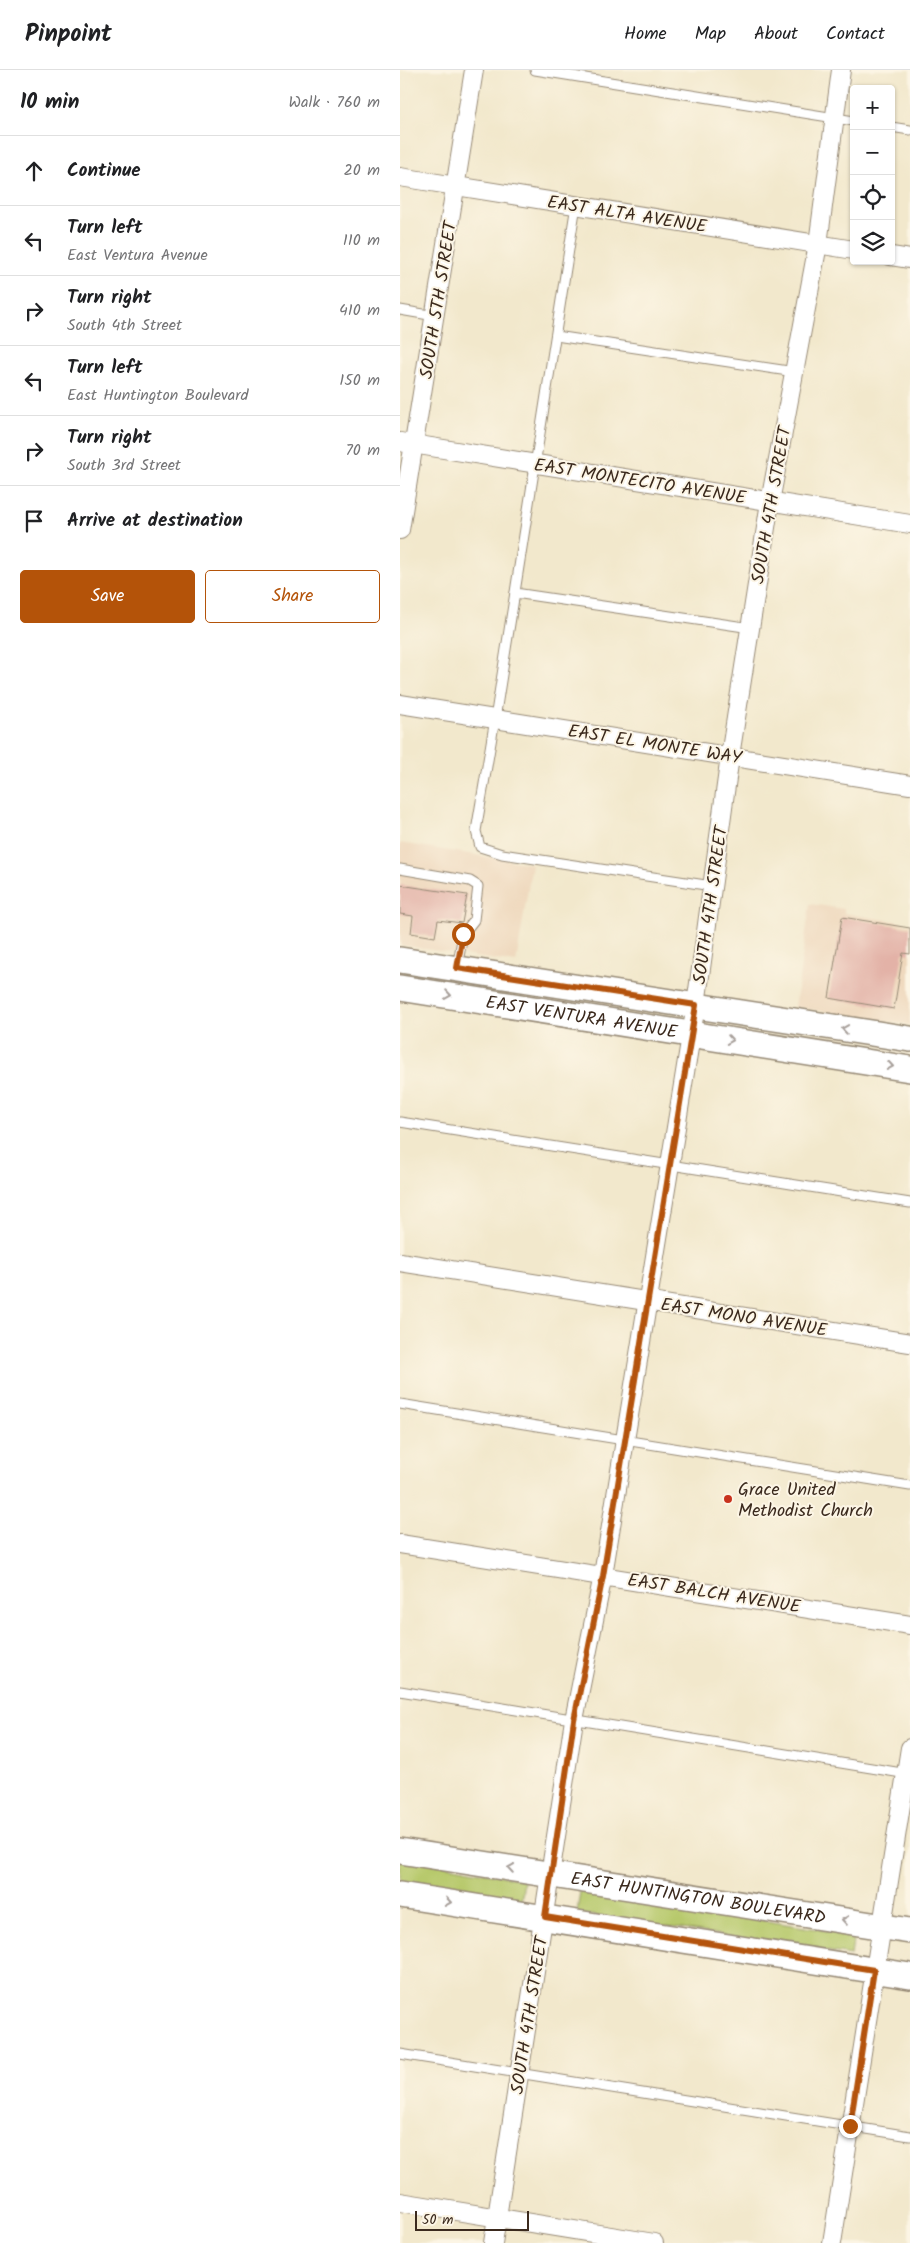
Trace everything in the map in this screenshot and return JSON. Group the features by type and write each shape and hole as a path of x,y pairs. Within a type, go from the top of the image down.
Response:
{"street":[{"name":"SOUTH 5TH STREET","path":"400,530 407,444 435,316 474,70"},
{"name":"SOUTH 4TH STREET","path":"493,2243 552,1875 574,1720 603,1576 646,1301 696,1005 730,756 770,502 818,244 842,70"},
{"name":"EAST ALTA AVENUE","path":"400,177 850,249"},
{"path":"895,257 910,259"},
{"name":"EAST MONTECITO AVENUE","path":"407,444 910,524"},
{"name":"EAST EL MONTE WAY","path":"400,704 910,785"},
{"name":"EAST VENTURA AVENUE","path":"400,960 910,1039"},
{"name":"EAST VENTURA AVENUE","path":"400,988 910,1069"},
{"name":"EAST MONO AVENUE","path":"400,1262 910,1343"},
{"name":"EAST BALCH AVENUE","path":"400,1544 910,1625"},
{"path":"832,2243 881,1926 908,1774 910,1748"},
{"name":"EAST HUNTINGTON BOULEVARD","path":"400,1851 910,1930"},
{"path":"400,1895 910,1976"},
{"path":"400,2202 654,2243"}],"lane":[{"path":"535,70 850,120"},
{"path":"895,127 910,130"},
{"path":"576,205 476,831 480,847 502,854 712,886"},
{"path":"400,310 435,316"},
{"path":"556,336 794,372"},
{"path":"515,593 750,628"},
{"path":"400,869 470,881 478,886 474,920 463,934 457,968"},
{"path":"400,1122 910,1203"},
{"path":"400,1404 910,1486"},
{"path":"400,1691 908,1774"},
{"path":"400,2054 910,2136"}],"shaded area":[{"path":"400,843 532,864 516,963 400,945"},
{"path":"810,904 844,909 844,913 910,924 910,1025 795,1007"}],"green space":[{"path":"400,1857 524,1880 521,1903 400,1888"},
{"path":"580,1891 854,1935 851,1955 577,1913"}],"building":[{"path":"400,885 467,895 462,923 438,920 435,937 411,933 413,916 400,914"},
{"path":"842,917 910,928 910,954 903,953 894,1009 829,998"}],"place":[{"name":"Grace United Methodist Church","path":"728,1499"}],"route":[{"path":"463,934 457,968 696,1005 646,1301 603,1576 574,1720 545,1917 874,1970 850,2126"}]}
